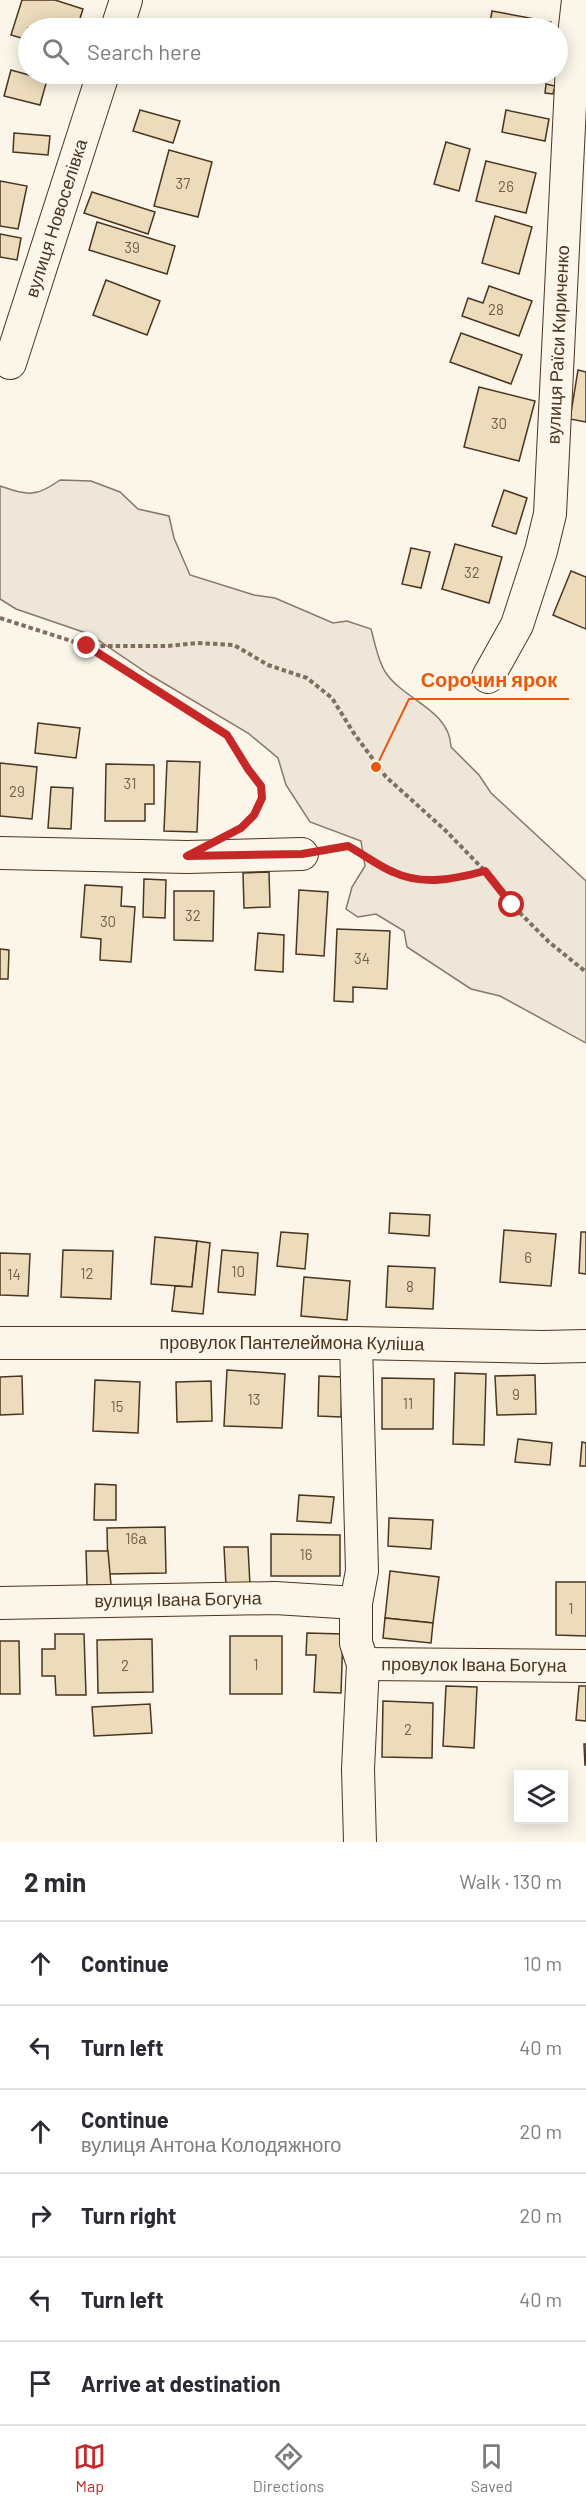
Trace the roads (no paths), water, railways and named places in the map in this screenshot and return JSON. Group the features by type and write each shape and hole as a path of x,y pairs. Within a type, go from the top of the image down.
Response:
{"street":[{"path":"120,18 126,0"},
{"name":"вулиця Раїси Кириченко","path":"488,676 517,625 541,551 550,514 573,44 578,0"},
{"name":"вулиця Новоселівка","path":"10,363 100,84"},
{"path":"0,853 187,856 302,854"},
{"name":"провулок Пантелеймона Куліша","path":"0,1343 356,1343 586,1346"},
{"path":"356,1343 362,1571 356,1603 356,1643 363,1664 358,1769 360,1842"},
{"name":"вулиця Івана Богуна","path":"0,1603 275,1598 356,1603"},
{"name":"провулок Івана Богуна","path":"363,1664 586,1666"}],"place":[{"name":"Сорочин ярок","path":"376,767"}]}
